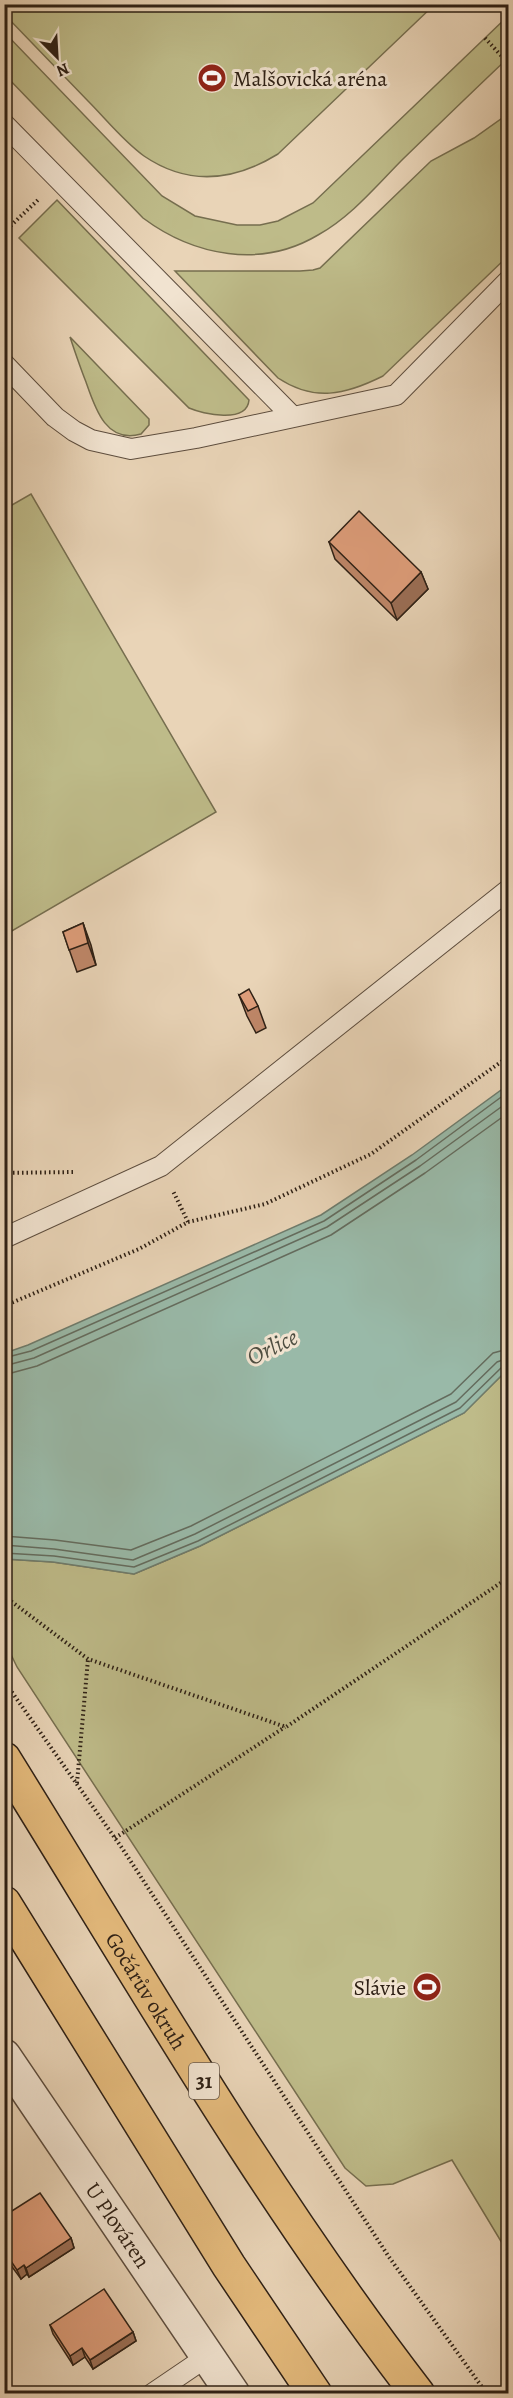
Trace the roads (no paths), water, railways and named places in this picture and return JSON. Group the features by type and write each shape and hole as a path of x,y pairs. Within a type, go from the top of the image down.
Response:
{"main road":[{"name":"Gočárův okruh","path":"4,1759 296,2226 359,2317 418,2394"},
{"path":"4,1903 229,2266 315,2394"}],"street":[{"name":"U Plováren","path":"4,2056 233,2394"}],"lane":[{"path":"4,124 293,417"},
{"path":"4,364 55,417 91,440 131,449 196,438 396,395 506,290"},
{"path":"4,1238 161,1166 508,890"},
{"path":"152,2394 208,2356"}],"water":[{"name":"Orlice","path":"508,1085 508,1369 464,1413 200,1546 134,1574 53,1562 5,1559 5,1353 28,1345 321,1215 412,1155"}],"place":[{"name":"Malšovická aréna","path":"212,78"},
{"name":"Slávie","path":"427,1987"}]}
